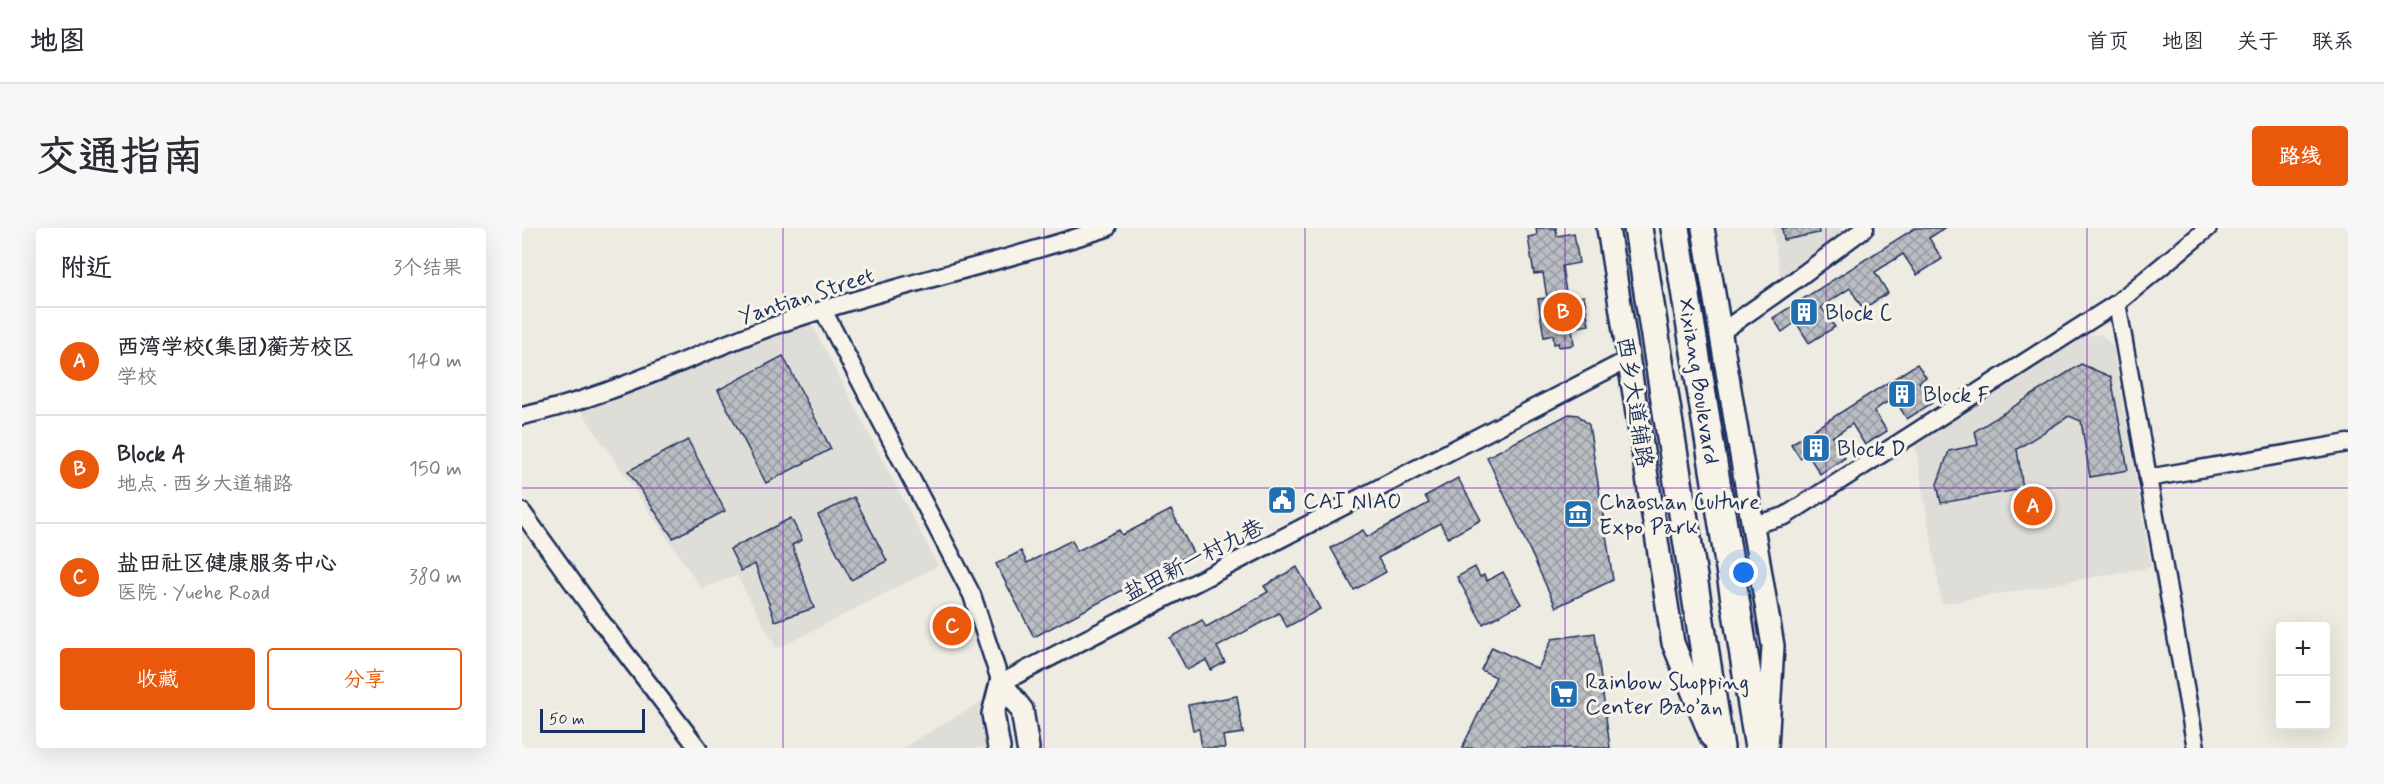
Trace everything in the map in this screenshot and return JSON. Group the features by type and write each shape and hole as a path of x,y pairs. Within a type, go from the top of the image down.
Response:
{"main road":[{"name":"Xixiang Boulevard","path":"1638,228 1720,748"},
{"name":"Xixiang Boulevard","path":"1675,228 1759,748"}],"street":[{"name":"Yantian Street","path":"522,416 620,388 777,325 1036,251 1107,228"},
{"name":"西乡大道辅路","path":"1608,228 1673,644 1715,748"},
{"path":"1703,228 1773,646 1767,748"},
{"path":"1721,332 1864,228"},
{"path":"1753,525 1785,516 2117,303 2208,228"},
{"path":"2117,303 2196,748"},
{"path":"824,310 972,595 1001,683 1022,710 1028,748"},
{"name":"盐田新一村九巷","path":"1001,683 1629,359"},
{"path":"2148,478 2348,443"},
{"path":"522,512 600,620 698,748"},
{"path":"999,748 993,714 1001,683"}],"shaded area":[{"path":"1773,228 1841,228 1841,234 1781,282"},
{"path":"811,323 938,566 777,649 737,576 701,588 580,409 623,396 780,333"},
{"path":"2101,334 2113,346 2151,567 1942,604 1915,444 2084,336"},
{"path":"983,701 990,748 902,748"}],"building":[{"path":"1536,228 1556,228 1557,236 1574,233 1579,263 1562,266 1567,299 1584,296 1589,325 1572,328 1574,345 1559,347 1558,343 1554,344 1553,335 1544,337 1538,299 1547,298 1543,273 1534,274 1528,237 1537,235"},
{"path":"1782,228 1818,228 1819,233 1784,240"},
{"path":"1915,228 1945,228 1929,238 1942,259 1917,275 1903,254 1875,272 1888,293 1863,309 1850,288 1821,307 1835,327 1809,343 1796,322 1782,332 1773,318"},
{"path":"783,356 831,449 766,483 718,390"},
{"path":"1917,364 1926,377 1919,382 1932,403 1907,419 1894,398 1884,404 1874,411 1887,431 1865,445 1852,424 1832,437 1845,458 1820,474 1807,453 1800,458 1791,444"},
{"path":"2081,364 2111,377 2128,470 2090,477 2081,421 2069,416 2017,449 2023,489 1941,503 1937,484 1949,451 1978,445 1975,431"},
{"path":"1569,414 1578,415 1589,425 1613,580 1556,607 1487,457"},
{"path":"688,440 725,511 673,538 628,471"},
{"path":"1458,478 1481,520 1448,538 1440,523 1378,558 1386,572 1354,590 1331,548 1363,530 1367,537 1429,503 1425,496"},
{"path":"854,497 887,561 851,580 818,515"},
{"path":"1171,510 1193,553 1034,637 996,564 1021,551 1027,563 1072,540 1077,551 1119,530 1122,535"},
{"path":"791,518 802,540 792,545 814,608 775,621 755,564 741,571 730,549"},
{"path":"1297,567 1320,609 1287,627 1279,613 1217,647 1225,662 1211,670 1206,660 1187,670 1170,638 1202,620 1206,627 1268,592 1264,586"},
{"path":"1475,567 1480,577 1484,575 1487,581 1503,572 1521,604 1483,624 1457,577"},
{"name":"Rainbow Shopping Center Bao’an","path":"1595,633 1610,748 1462,748 1496,677 1481,670 1492,647 1538,669 1552,639"},
{"path":"1237,696 1243,733 1223,736 1225,748 1202,748 1199,729 1193,730 1188,705"}],"place":[{"name":"Block A","path":"1563,312"},
{"name":"Block C","path":"1804,312"},
{"name":"Block F","path":"1902,394"},
{"name":"Block D","path":"1816,448"},
{"name":"CAI NIAO","path":"1282,500"},
{"name":"西湾学校(集团)蘅芳校区","path":"2033,506"},
{"name":"Chaoshan Culture Expo Park","path":"1578,514"},
{"name":"盐田社区健康服务中心","path":"952,626"},
{"name":"Rainbow Shopping Center Bao’an","path":"1564,694"}]}
